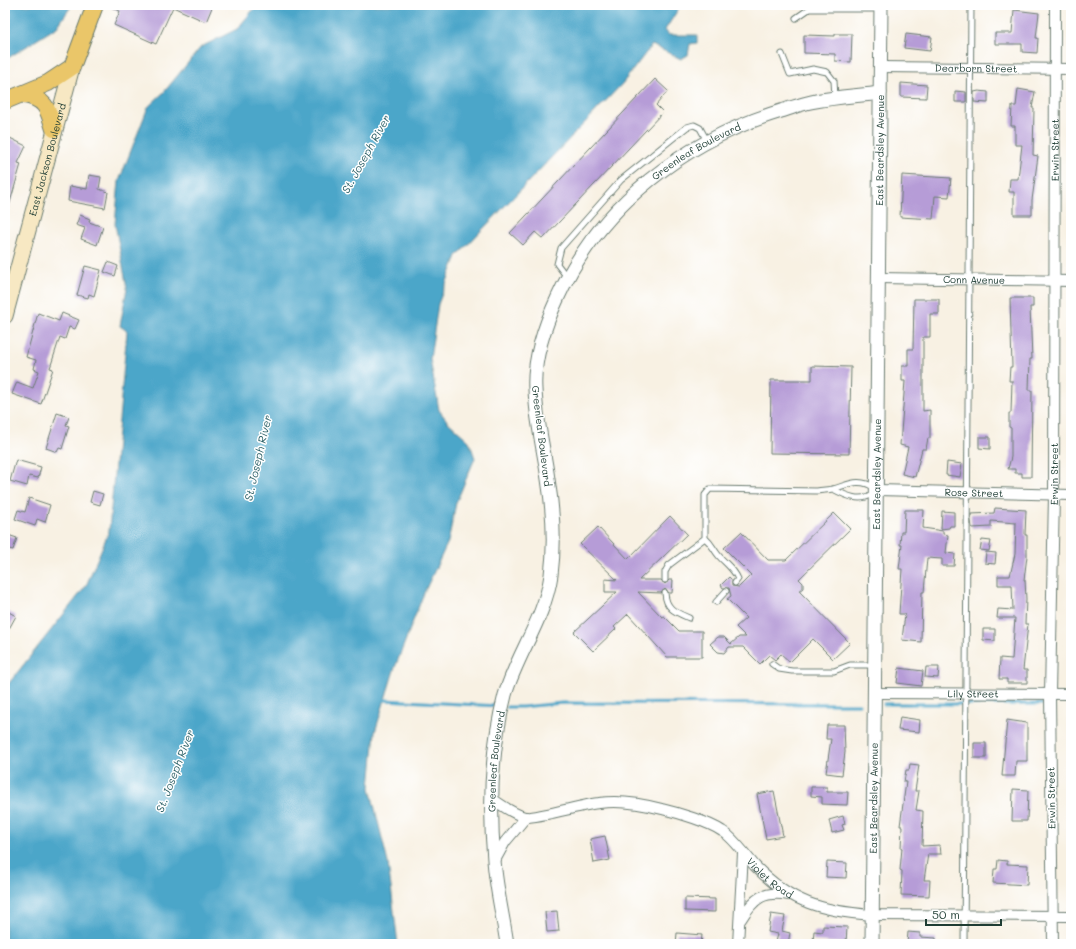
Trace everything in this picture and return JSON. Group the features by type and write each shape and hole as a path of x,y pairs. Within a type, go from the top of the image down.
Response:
{"main road":[{"name":"East Jackson Boulevard","path":"5,316 54,129 72,67 95,5"},
{"path":"5,101 24,95 48,83 72,67"},
{"path":"24,95 34,97 43,103 49,113 54,129"}],"street":[{"name":"Erwin Street","path":"1053,944 1050,694 1054,495 1053,281 1055,5"},
{"name":"East Beardsley Avenue","path":"872,944 878,490 878,278 881,7"},
{"name":"Dearborn Street","path":"880,67 1071,69"},
{"name":"Greenleaf Boulevard","path":"507,944 494,862 491,798 494,754 506,694 546,598 551,575 553,528 549,483 534,388 539,351 552,311 567,277 593,236 630,195 666,166 707,141 761,117 810,102 880,93"},
{"name":"Conn Avenue","path":"878,278 1071,281"},
{"name":"Rose Street","path":"878,490 967,494 1071,495"},
{"name":"Lily Street","path":"875,693 1071,694"},
{"path":"491,798 526,817 505,842 494,862"},
{"name":"Violet Road","path":"526,817 601,802 627,803 662,809 723,831 766,876 790,896 823,909 872,914 1071,916"},
{"path":"738,944 743,853"},
{"path":"739,921 750,904 763,895 777,893 790,896"}],"lane":[{"path":"964,944 971,5"},
{"path":"796,18 809,9 881,7"},
{"path":"782,54 790,74 813,69 827,72 834,81 835,98"},
{"path":"567,277 558,264 558,257 561,248 621,180 687,127 694,125 700,128 707,141"},
{"path":"735,582 738,578 736,572 717,554 714,546 705,538 705,494 710,489 833,489 849,483 868,483 878,490 868,497 847,497 833,489"},
{"path":"665,580 665,572 669,565 705,538"},
{"path":"716,602 726,591"},
{"path":"665,593 666,602 671,611 689,618"},
{"path":"772,664 779,669 792,671 834,671 850,665 875,664"}],"water":[{"path":"5,5 72,5 57,27 5,60"},
{"name":"St. Joseph River","path":"257,5 681,5 665,30 669,35 697,35 697,43 690,44 688,55 681,59 652,45 622,84 457,256 438,304 430,359 439,410 448,422 469,441 475,458 456,503 448,542 424,593 394,670 375,732 370,788 388,863 398,944 5,944 5,688 86,586 109,531 127,331 120,326 127,288 115,224 119,181 148,107 164,92 201,47 237,29"}],"building":[{"path":"106,5 213,5 206,22 173,7 156,44 114,25 120,11"},
{"path":"1014,10 1039,13 1036,38 1038,38 1037,53 1022,52 1022,44 995,44 995,33 1012,33"},
{"path":"835,34 852,34 851,62 835,61 835,54 804,53 804,35 835,36"},
{"path":"906,34 932,37 930,51 904,48"},
{"path":"655,79 668,91 656,105 663,112 543,239 535,232 523,245 510,233"},
{"path":"901,83 927,85 926,98 901,97"},
{"path":"1018,89 1035,92 1032,108 1034,108 1033,155 1038,156 1032,200 1032,215 1014,215 1014,192 1009,192 1010,179 1018,179 1022,145 1015,145 1015,126 1011,126 1012,106 1016,106"},
{"path":"955,91 966,92 966,102 955,102"},
{"path":"974,92 988,92 988,103 974,102"},
{"path":"8,137 26,146 18,163 21,164 7,213 5,213 5,144"},
{"path":"89,175 101,177 99,189 108,192 105,208 68,201 70,186 87,189"},
{"path":"902,175 951,178 949,197 935,196 933,219 900,217"},
{"path":"80,215 90,219 89,222 103,227 97,245 81,239 85,228 76,225"},
{"path":"108,262 118,266 115,276 104,272"},
{"path":"85,266 101,270 94,296 89,294 88,298 77,295"},
{"path":"1010,298 1033,298 1033,307 1030,307 1032,359 1030,359 1029,390 1032,390 1031,477 1022,477 1022,473 1015,473 1015,469 1008,469 1011,457 1011,428 1009,427 1009,413 1011,413 1012,381 1009,381 1010,367 1012,367"},
{"path":"914,299 939,299 939,314 930,314 930,337 923,337 923,411 930,410 930,438 928,438 926,449 922,449 915,477 902,474 908,447 900,445 905,381 902,381 902,366 908,366 908,349 913,349"},
{"path":"38,313 59,321 62,313 79,320 75,329 69,327 65,339 60,337 50,368 53,369 41,404 12,394 17,382 33,388 39,371 34,369 36,360 26,357"},
{"path":"812,366 851,367 849,454 770,453 771,380 812,380"},
{"path":"57,413 69,417 66,425 69,426 62,449 59,448 57,452 46,448"},
{"path":"979,437 990,437 990,449 979,448"},
{"path":"16,460 41,467 38,478 29,476 27,486 10,481"},
{"path":"947,462 962,464 960,477 946,475"},
{"path":"93,491 103,494 100,505 90,502"},
{"path":"29,498 50,505 45,522 37,519 35,526 15,519 18,510 25,512"},
{"path":"995,508 1026,510 1025,535 1027,535 1027,556 1024,580 1026,599 1025,624 1028,624 1023,670 1027,670 1027,683 1007,683 1007,679 999,679 1000,658 1012,659 1015,618 997,618 998,609 1013,610 1012,585 998,585 998,576 1010,576 1015,554 1016,523 991,521 991,527 972,528 971,520 971,514 994,513"},
{"path":"905,510 924,510 923,528 943,531 943,534 948,535 946,553 955,554 954,566 942,566 942,559 927,558 924,592 922,592 921,642 902,640 905,614 899,614 902,569 899,569 902,545 900,545 901,532 904,532"},
{"path":"942,511 954,512 954,526 941,529"},
{"path":"834,513 850,529 799,579 803,583 803,588 799,591 850,643 833,659 813,639 790,662 781,654 775,660 769,655 760,664 743,647 729,647 724,653 718,652 710,644 718,637 724,637 731,644 739,637 746,637 736,627 746,618 727,599 731,596 729,588 723,588 721,585 729,577 732,580 732,586 739,587 751,575 724,548 741,532 768,560 786,560"},
{"path":"670,516 687,534 639,580 661,580 665,584 669,580 673,580 672,593 669,593 665,589 661,593 638,592 662,617 664,616 679,631 702,631 702,657 667,657 628,614 614,627 616,629 593,651 574,632 617,592 605,592 605,579 617,580 580,544 598,527 628,559"},
{"path":"5,534 17,538 13,550 5,548"},
{"path":"982,540 991,541 989,551 980,550"},
{"path":"986,552 996,553 995,564 985,563"},
{"path":"5,610 16,616 5,636"},
{"path":"983,629 995,629 995,641 983,640"},
{"path":"926,667 939,667 938,678 925,677"},
{"path":"899,668 923,671 921,686 897,683"},
{"path":"900,717 920,720 919,732 898,730"},
{"path":"1007,720 1027,723 1027,761 1016,761 1015,776 1002,776"},
{"path":"827,725 844,725 845,752 842,775 826,773 831,739 826,739"},
{"path":"974,743 986,743 986,758 974,758"},
{"path":"910,764 919,765 915,791 919,791 916,810 923,811 922,846 940,845 941,854 928,854 924,880 930,880 929,896 901,895 902,871 900,870 902,826 900,826 906,782 904,782 906,770 909,770"},
{"path":"811,787 827,787 827,792 848,792 847,805 822,804 822,797 811,796"},
{"path":"1013,789 1028,790 1027,821 1012,821"},
{"path":"774,791 783,836 766,839 757,794"},
{"path":"843,816 845,824 842,825 844,830 832,833 829,820"},
{"path":"605,836 610,860 594,863 590,839"},
{"path":"998,860 1007,861 1007,864 1028,865 1027,885 993,883 994,869 997,869"},
{"path":"827,862 847,863 846,878 826,877"},
{"path":"685,898 715,899 715,912 685,911"},
{"path":"557,911 559,931 547,932 545,912"},
{"path":"771,914 785,916 782,931 790,933 788,944 776,942 778,934 768,932"},
{"path":"823,926 847,927 846,943 813,941 814,931 823,932"},
{"path":"908,932 920,933 920,937 936,938 936,944 907,944"},
{"path":"677,933 702,935 701,944 676,944"}],"waterway":[{"path":"385,700 499,706"},
{"path":"507,707 562,703 859,704"},
{"path":"884,704 1042,704"}]}
